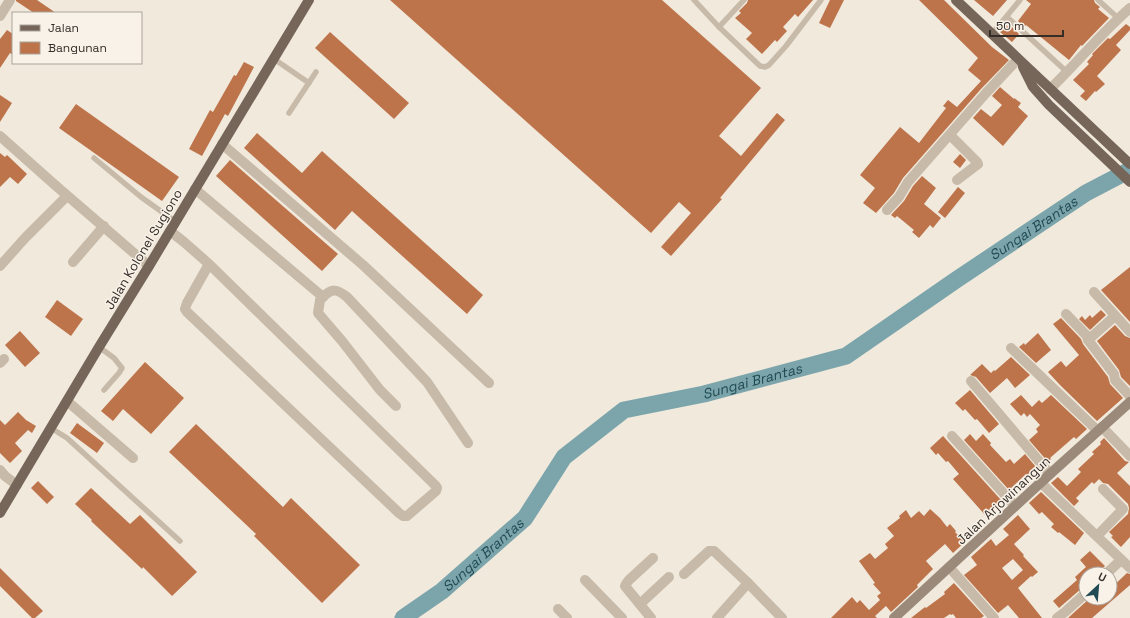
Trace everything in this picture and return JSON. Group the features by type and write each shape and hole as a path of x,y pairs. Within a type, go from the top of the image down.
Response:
{"main road":[{"name":"Jalan Kolonel Sugiono","path":"0,513 309,0"},
{"path":"957,0 1130,164"},
{"path":"1019,60 1033,87 1049,105 1130,182"},
{"name":"Jalan Arjowinangun","path":"894,618 1040,482 1130,402"}],"street":[{"path":"0,16 10,0"},
{"path":"1050,89 1118,18 1130,8"},
{"path":"887,210 899,197 908,182 986,93 1019,60"},
{"path":"950,135 978,164 957,180"},
{"path":"0,136 149,266"},
{"path":"222,144 363,265 489,383"},
{"path":"195,189 322,297"},
{"path":"0,266 25,238 67,196"},
{"path":"74,262 104,226"},
{"path":"168,234 207,267 436,486 436,492 407,516 403,516 187,312 185,309 187,303 207,267"},
{"path":"396,406 380,390 318,313 320,300 328,292 334,290 347,297 427,382 468,443"},
{"path":"1094,292 1130,332"},
{"path":"1066,314 1087,336 1088,340 1114,374 1115,380 1130,396"},
{"path":"1088,340 1115,316"},
{"path":"1010,348 1130,456"},
{"path":"971,381 1050,474"},
{"path":"67,401 133,458"},
{"path":"952,436 1015,506"},
{"path":"0,470 17,485"},
{"path":"1040,482 1127,565"},
{"path":"1097,536 1127,512 1103,489"},
{"path":"684,574 712,550 748,583 782,618"},
{"path":"648,617 640,604 625,586 653,558"},
{"path":"949,567 991,617"},
{"path":"640,604 669,577"},
{"path":"585,580 622,618"},
{"path":"716,618 748,583"},
{"path":"1058,618 1078,600"},
{"path":"558,609 567,618"}],"lane":[{"path":"694,0 760,66 765,67 769,65 786,46 821,0"},
{"path":"720,27 744,0"},
{"path":"992,34 1020,0"},
{"path":"1098,0 1118,18"},
{"path":"1007,17 1067,72"},
{"path":"274,59 309,83"},
{"path":"289,113 316,72"},
{"path":"94,158 141,197 176,222"},
{"path":"99,347 114,358 122,368 104,390"},
{"path":"51,428 67,438 180,541"}],"building":[{"path":"37,0 55,12 32,12 16,1"},
{"path":"390,0 662,0 761,88 719,136 741,156 777,113 785,120 720,198 722,199 671,256 661,247 691,213 679,202 651,233"},
{"path":"748,0 813,0 798,17 795,14 783,27 787,31 777,42 775,40 762,54 746,39 752,33 735,18 741,13 739,11"},
{"path":"830,0 844,0 830,28 819,23"},
{"path":"919,0 944,0 992,47 1009,60 981,89 903,178 894,193 876,213 863,203 875,188 860,175 900,127 919,143 946,108 943,106 948,100 957,107 981,81 968,70 978,58"},
{"path":"974,0 1007,0 993,16"},
{"path":"1026,0 1094,0 1100,7 1098,9 1109,18 1082,46 1081,45 1069,60 1026,25 1024,27 1018,21 1031,4"},
{"path":"1126,24 1130,27 1130,30 1116,45 1121,50 1097,76 1105,84 1096,92 1095,91 1086,101 1080,96 1085,91 1073,80 1089,64 1087,62 1093,55 1092,54 1108,38 1110,39"},
{"path":"1006,25 1011,29 1012,27 1019,34 1012,42 1000,32"},
{"path":"7,30 12,33 12,54 10,53 0,68 0,39"},
{"path":"330,32 409,103 394,119 315,48"},
{"path":"244,62 254,67 228,116 225,114 202,156 189,149 210,110 213,112 234,75 236,76"},
{"path":"1000,87 1021,103 1018,107 1028,116 1003,146 973,118 981,109 991,117 1002,105 992,96"},
{"path":"0,95 12,103 0,122"},
{"path":"76,104 179,177 162,201 59,128"},
{"path":"257,133 302,173 322,151 483,295 467,314 352,211 335,230 244,148"},
{"path":"0,153 5,157 7,155 27,174 18,184 10,177 0,187"},
{"path":"960,154 966,160 960,168 953,162"},
{"path":"230,160 338,254 322,271 216,176"},
{"path":"922,176 936,188 924,204 941,218 933,228 930,225 919,238 912,232 914,230 897,216 895,218 891,215 904,201 913,186"},
{"path":"958,187 965,193 945,218 938,212"},
{"path":"1130,267 1130,322 1101,290"},
{"path":"57,300 83,319 71,336 45,317"},
{"path":"1101,310 1106,315 1090,330 1079,319 1082,316 1085,320 1090,315 1092,318"},
{"path":"1061,318 1081,339 1083,344 1108,377 1110,384 1123,398 1097,421 1048,372 1061,361 1066,367 1079,355 1053,324"},
{"path":"1115,325 1125,336 1130,338 1130,386 1121,377 1119,370 1097,341"},
{"path":"20,331 40,353 25,367 5,345"},
{"path":"1038,333 1051,350 1036,363 1019,347 1024,343 1025,345"},
{"path":"1011,357 1030,375 1015,388 1007,378 990,393 976,377 970,375 982,364 991,373"},
{"path":"145,362 184,398 151,434 123,409 113,421 101,411"},
{"path":"970,390 999,424 989,433 977,419 975,420 965,409 963,411 955,403"},
{"path":"1021,395 1032,407 1039,400 1042,403 1051,395 1087,429 1076,439 1074,437 1050,458 1051,459 1048,462 1029,440 1038,432 1036,429 1040,425 1030,414 1027,417 1024,413 1021,416 1010,404"},
{"path":"18,412 26,420 36,426 32,433 28,430 15,443 22,451 10,463 0,453 0,420 5,425"},
{"path":"77,423 104,443 97,453 70,433"},
{"path":"196,424 283,507 291,498 360,565 322,603 254,536 256,534 169,452"},
{"path":"970,434 976,441 983,434 991,443 990,445 1006,462 1010,459 1014,464 1025,454 1036,467 1009,490 964,440"},
{"path":"943,436 1001,500 994,506 996,508 986,516 953,479 959,474 948,461 946,462 938,453 936,455 930,448"},
{"path":"1104,438 1125,461 1129,462 1117,473 1130,486 1130,537 1121,547 1111,537 1113,536 1109,532 1128,514 1129,508 1128,504 1108,484 1103,483 1099,479 1094,484 1092,482 1076,498 1079,501 1074,506 1051,483 1058,477 1067,486 1081,472 1078,469 1094,454 1092,452 1101,444 1100,442"},
{"path":"38,481 54,497 47,504 31,488"},
{"path":"91,488 130,524 140,515 197,572 172,596 143,567 142,569 91,521 92,520 75,504"},
{"path":"1041,492 1084,533 1075,545 1051,527 1054,524 1042,512 1039,514 1029,503"},
{"path":"930,509 947,527 950,524 956,531 955,532 965,542 953,553 945,544 927,560 926,561 933,569 917,585 918,587 891,612 886,606 875,616 877,618 831,618 852,597 857,603 860,600 869,610 880,600 877,596 881,593 873,584 875,583 859,561 870,553 875,559 888,548 885,544 894,536 887,528 900,518 899,516 906,510 911,518 919,511 924,516"},
{"path":"1018,515 1030,529 1014,544 1038,572 1032,577 1031,576 1018,588 1042,618 1019,618 1008,605 998,613 964,575 977,565 971,557 991,539 996,546 1009,535 1003,529","holes":["1013,559 1023,570 1012,580 1002,568"]},
{"path":"1090,551 1105,566 1085,566 1080,560"},
{"path":"0,568 43,611 35,618 32,618 0,586"},
{"path":"1127,573 1130,574 1130,585 1118,595 1118,581"},
{"path":"1078,574 1078,591 1059,608 1053,601 1077,580 1075,577"},
{"path":"954,583 984,616 981,618 956,618 953,614 950,614 944,618 911,618 945,594 944,592"},
{"path":"1081,606 1106,606 1092,618 1068,618"}],"waterway":[{"name":"Sungai Brantas","path":"403,618 442,591 525,518 564,457 624,410 704,394 846,356 1086,193 1130,170"}]}
